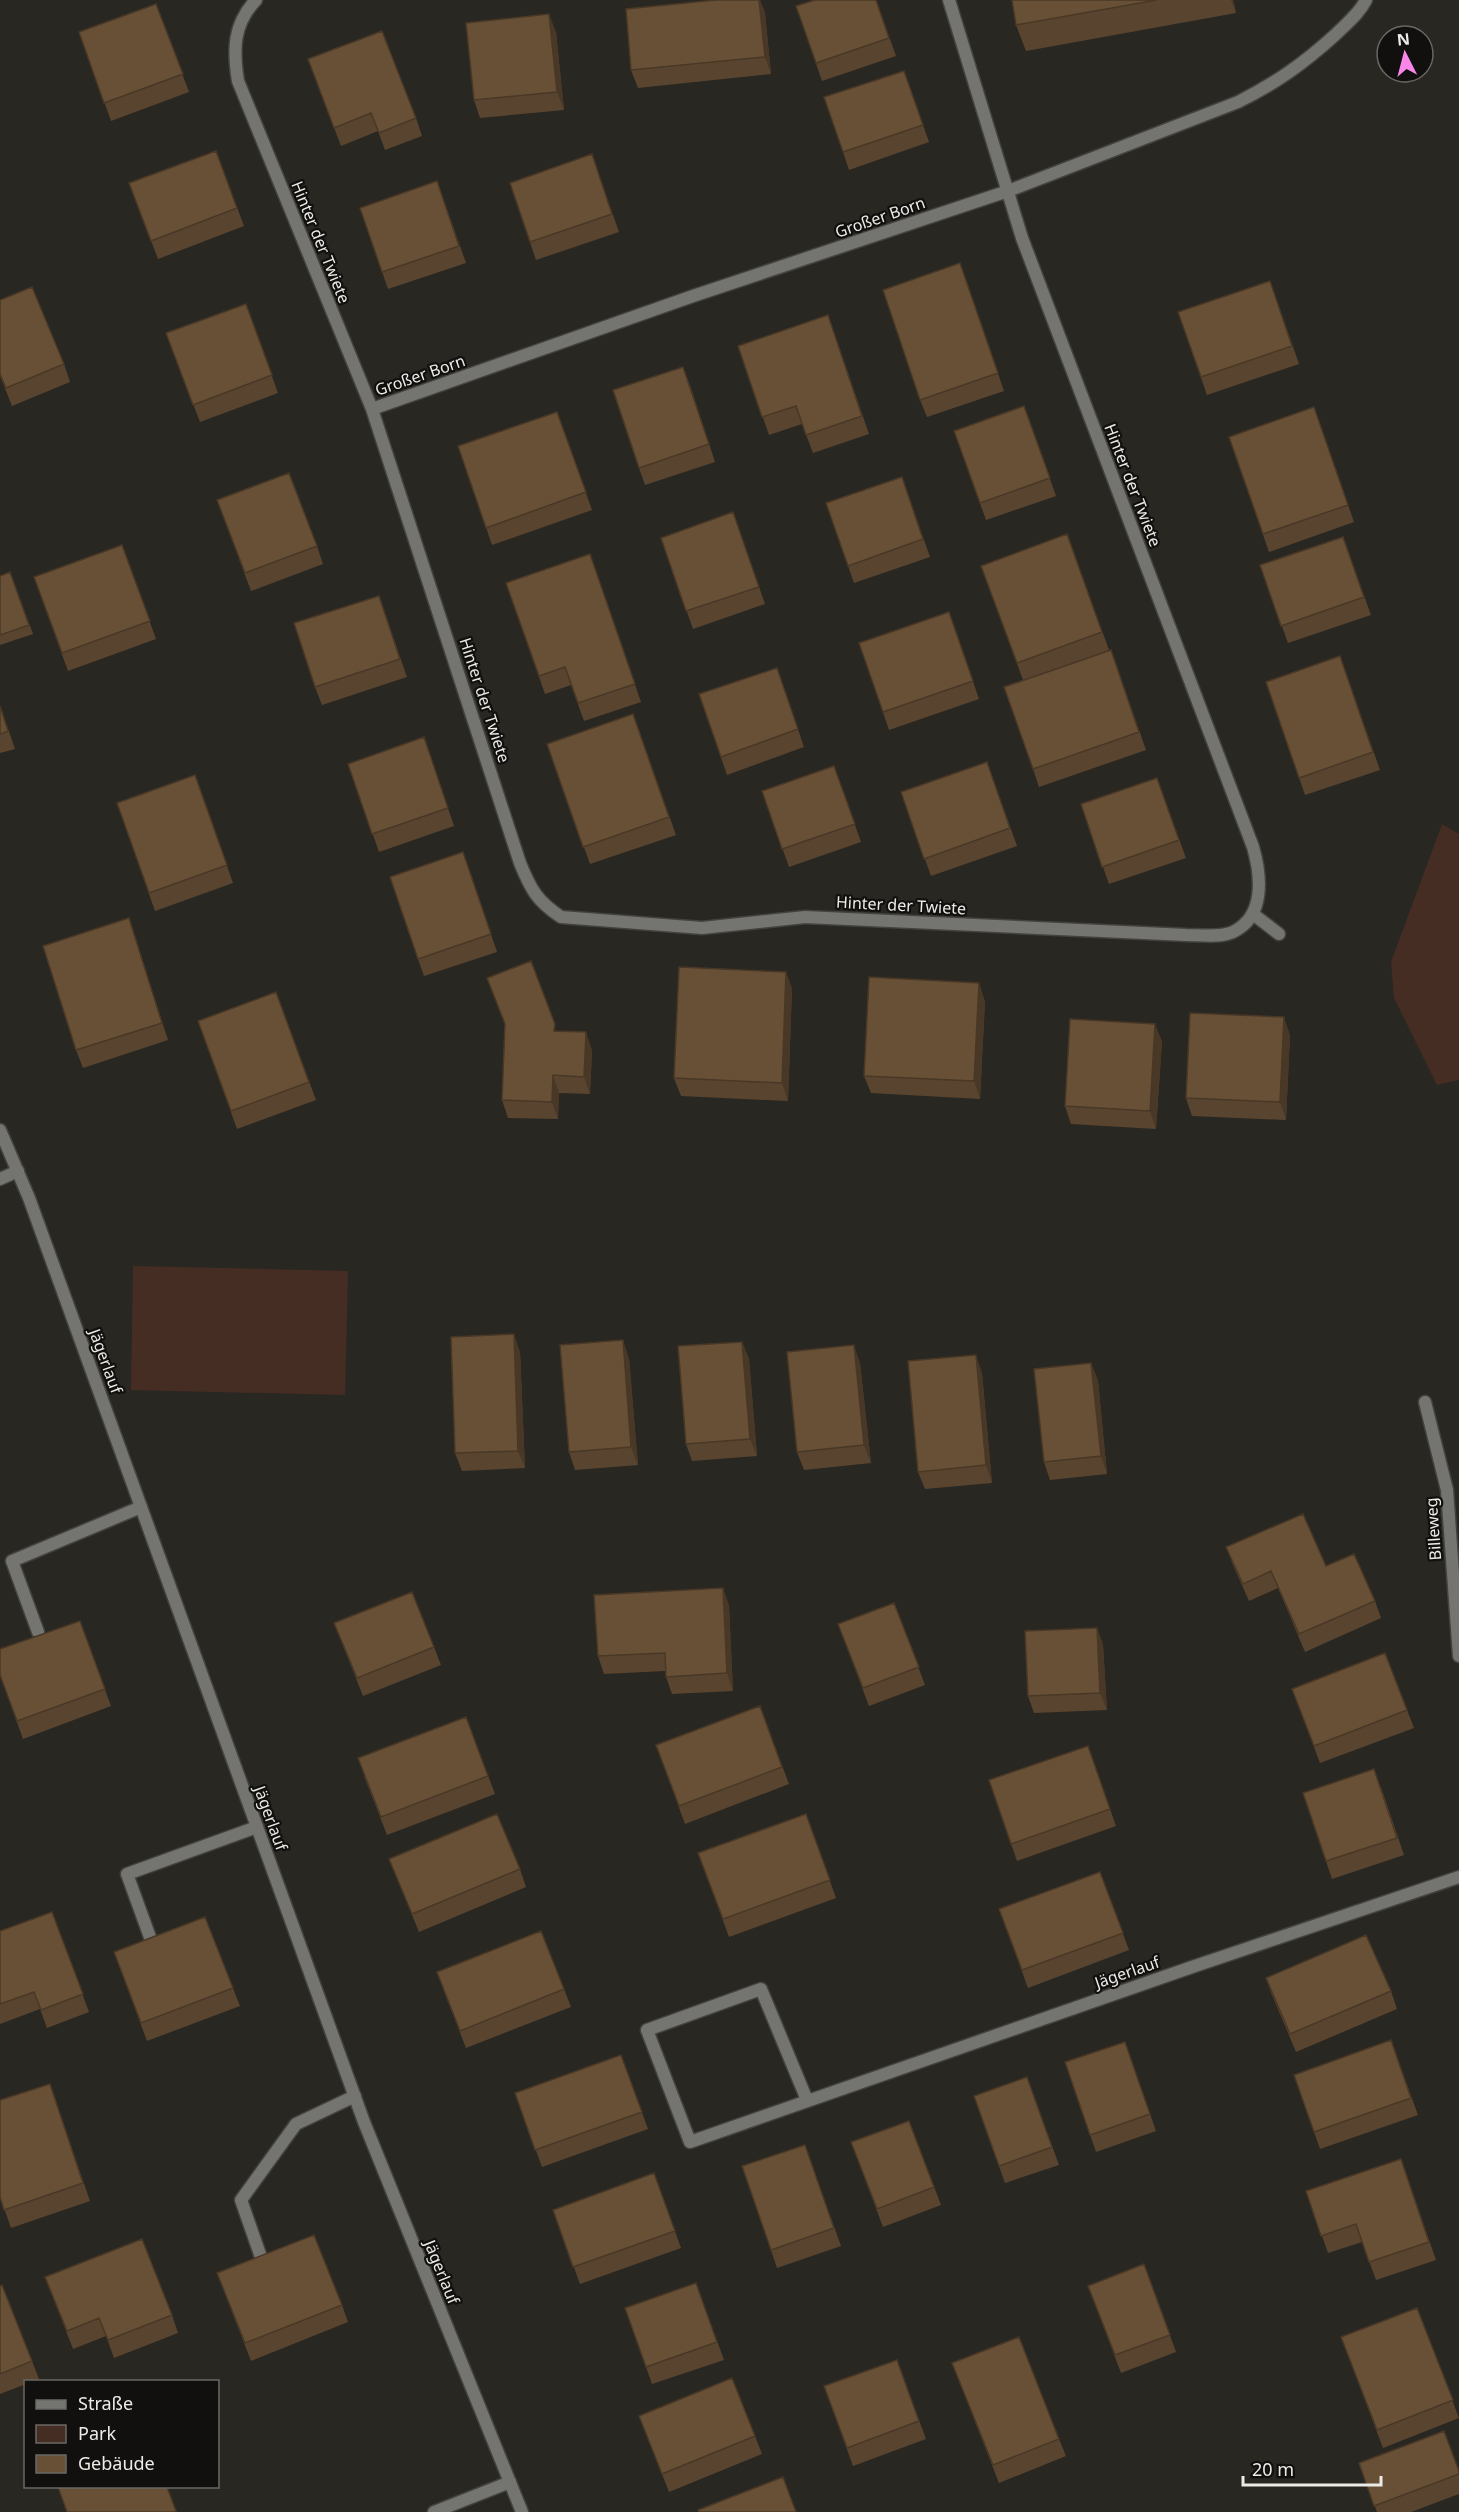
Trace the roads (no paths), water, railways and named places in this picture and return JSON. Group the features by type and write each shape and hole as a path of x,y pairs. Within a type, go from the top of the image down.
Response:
{"street":[{"name":"Hinter der Twiete","path":"256,0 246,10 236,31 234,58 238,81 372,409 520,863 531,891 545,907 561,917 702,928 805,917 1212,935 1233,932 1253,914 1260,885 1253,847 1022,238 949,0"},
{"name":"Großer Born","path":"372,409 704,293 1008,191 1238,102 1273,85 1304,64 1353,19 1366,0"},
{"path":"1253,914 1279,933"},
{"name":"Jägerlauf","path":"0,1130 18,1171 355,2096 522,2512"},
{"path":"0,1179 18,1171"},
{"name":"Billeweg","path":"1425,1402 1446,1490 1459,1656"},
{"path":"38,1632 12,1562 141,1507"},
{"path":"151,1940 127,1874 257,1827"},
{"name":"Jägerlauf","path":"807,2100 761,1989 647,2030 690,2142 1459,1877"},
{"path":"262,2260 241,2200 296,2124 355,2096"},
{"path":"434,2512 510,2482"}]}
